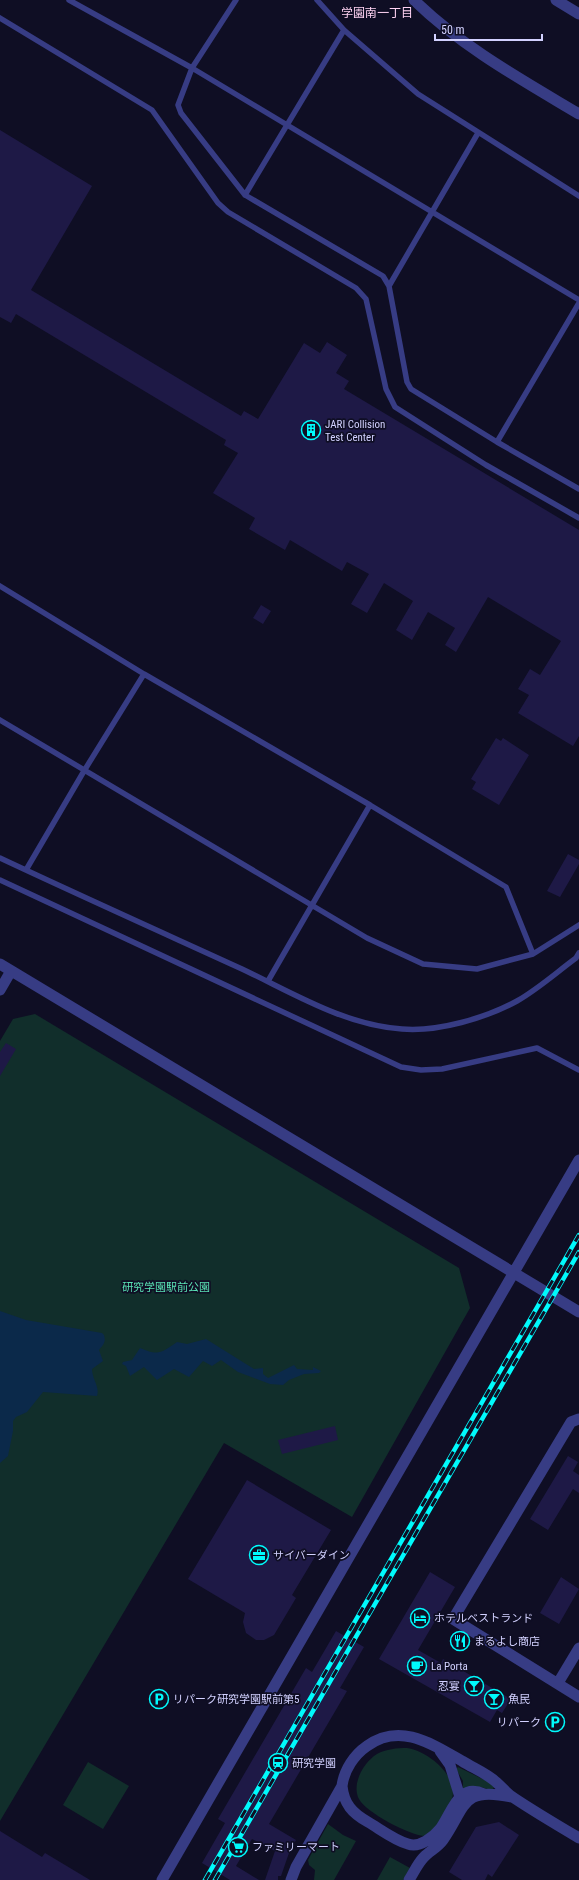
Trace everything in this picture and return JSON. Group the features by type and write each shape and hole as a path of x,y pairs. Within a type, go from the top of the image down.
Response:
{"street":[{"path":"414,0 435,21 503,69 579,114"},
{"path":"556,0 579,14"},
{"path":"0,964 579,1312"},
{"path":"0,990 11,971"},
{"path":"162,1880 579,1160"},
{"path":"579,1419 571,1422 453,1619 579,1696"},
{"path":"558,1683 579,1648"},
{"path":"291,1880 296,1867 342,1786 345,1774 355,1756 369,1744 381,1738 398,1734 409,1735 436,1746 495,1781 512,1798 579,1838"},
{"path":"436,1746 450,1765 460,1797"},
{"path":"342,1786 345,1802 355,1814 409,1844 421,1843 437,1834 460,1797 471,1790 476,1790 484,1794"},
{"path":"409,1880 420,1861 443,1840 466,1802 477,1795 484,1794 512,1798"}],"lane":[{"path":"69,0 192,68 579,300"},
{"path":"236,0 192,68 178,104 181,113 245,195 383,276 389,286 407,382 411,389 497,442 579,489"},
{"path":"317,0 344,30 418,94 579,196"},
{"path":"0,18 152,110 224,207 356,288 366,299 386,389 395,407 486,465 579,518"},
{"path":"245,195 344,30"},
{"path":"389,286 478,133"},
{"path":"497,442 579,304"},
{"path":"0,586 144,674 370,805 506,887 533,954"},
{"path":"26,870 84,771 144,674"},
{"path":"0,720 367,938 423,964 476,969 533,954 579,925"},
{"path":"268,981 370,805"},
{"path":"0,858 268,981 318,1006 346,1017 402,1030 438,1027 479,1018 518,1000 576,958 579,953"},
{"path":"0,880 401,1067 420,1070 442,1070 537,1048 579,1070"}],"green space":[{"name":"研究学園駅前公園","path":"35,1014 459,1268 470,1308 352,1517 224,1443 0,1821 0,1041 13,1019"},
{"path":"407,1748 423,1754 440,1766 451,1781 453,1790 450,1805 431,1832 425,1836 400,1828 379,1816 363,1804 357,1793 360,1774 372,1758 380,1752"},
{"path":"88,1762 129,1786 103,1829 63,1805"},
{"path":"458,1767 495,1785 492,1791 478,1787 463,1789 463,1781 456,1769"},
{"path":"328,1824 343,1835 356,1841 334,1880 314,1880 315,1870 309,1865 308,1860"},
{"path":"390,1857 410,1868 403,1880 377,1880"}],"water":[{"path":"0,1311 26,1320 102,1333 105,1341 99,1350 103,1361 92,1369 98,1393 97,1396 43,1392 27,1412 16,1417 13,1421 13,1431 8,1456 0,1463"},
{"path":"206,1339 254,1369 263,1368 263,1374 268,1378 294,1365 297,1369 313,1370 313,1367 321,1371 319,1373 304,1374 289,1380 283,1385 270,1384 238,1372 221,1360 212,1366 203,1361 189,1377 174,1369 157,1380 144,1367 130,1376 126,1366 122,1364 123,1362 132,1360 140,1348 156,1353 167,1349 177,1342 187,1344"}],"building":[{"name":"JARI Collision Test Center","path":"0,130 92,186 31,290 241,416 244,411 258,419 304,343 320,353 327,342 347,355 336,373 349,381 344,389 579,530 579,736 573,746 518,713 529,695 518,689 530,669 540,675 561,641 488,597 456,652 445,645 455,628 428,612 412,640 396,630 413,601 384,583 367,613 351,604 369,574 347,562 342,571 290,540 285,550 249,529 255,518 213,493 238,453 224,445 226,440 16,314 11,323 0,317"},
{"path":"261,605 271,611 263,624 253,618"},
{"path":"496,738 501,741 503,738 529,755 499,805 472,789 476,782 471,779"},
{"path":"568,854 579,860 579,864 560,897 547,891"},
{"path":"6,1043 16,1049 0,1076 0,1052"},
{"path":"335,1426 338,1440 282,1454 278,1440"},
{"path":"568,1456 578,1462 573,1471 579,1475 579,1493 573,1489 548,1530 530,1519"},
{"name":"サイバーダイン","path":"247,1480 331,1530 292,1595 296,1598 274,1635 264,1640 256,1640 246,1633 243,1622 245,1613 188,1579"},
{"path":"430,1572 455,1587 418,1650 441,1663 443,1659 511,1699 502,1713 497,1710 490,1722 379,1659"},
{"path":"561,1577 579,1589 559,1624 540,1613"},
{"path":"336,1631 364,1647 340,1688 347,1691 269,1824 296,1840 289,1853 281,1876 278,1876 278,1880 265,1880 275,1851 252,1839 236,1866 259,1880 230,1880 202,1863 225,1823 218,1819 306,1668 312,1672"},
{"path":"499,1822 519,1835 492,1877 488,1874 485,1880 462,1880 449,1872 476,1827"},
{"path":"0,1831 42,1857 45,1853 90,1880 0,1880"}],"railway":[{"path":"205,1880 579,1235"},
{"path":"215,1880 579,1252"}],"place":[{"name":"JARI Collision Test Center","path":"311,430"},
{"name":"サイバーダイン","path":"259,1555"},
{"name":"ホテルベストランド","path":"420,1618"},
{"name":"まるよし商店","path":"460,1641"},
{"name":"La Porta","path":"417,1666"},
{"name":"忍宴","path":"474,1686"},
{"name":"リパーク研究学園駅前第5","path":"159,1699"},
{"name":"魚民","path":"494,1699"},
{"name":"リパーク","path":"555,1722"},
{"name":"研究学園","path":"278,1763"},
{"name":"ファミリーマート","path":"238,1847"}],"district":[{"name":"学園南一丁目","path":"377,13"}]}
